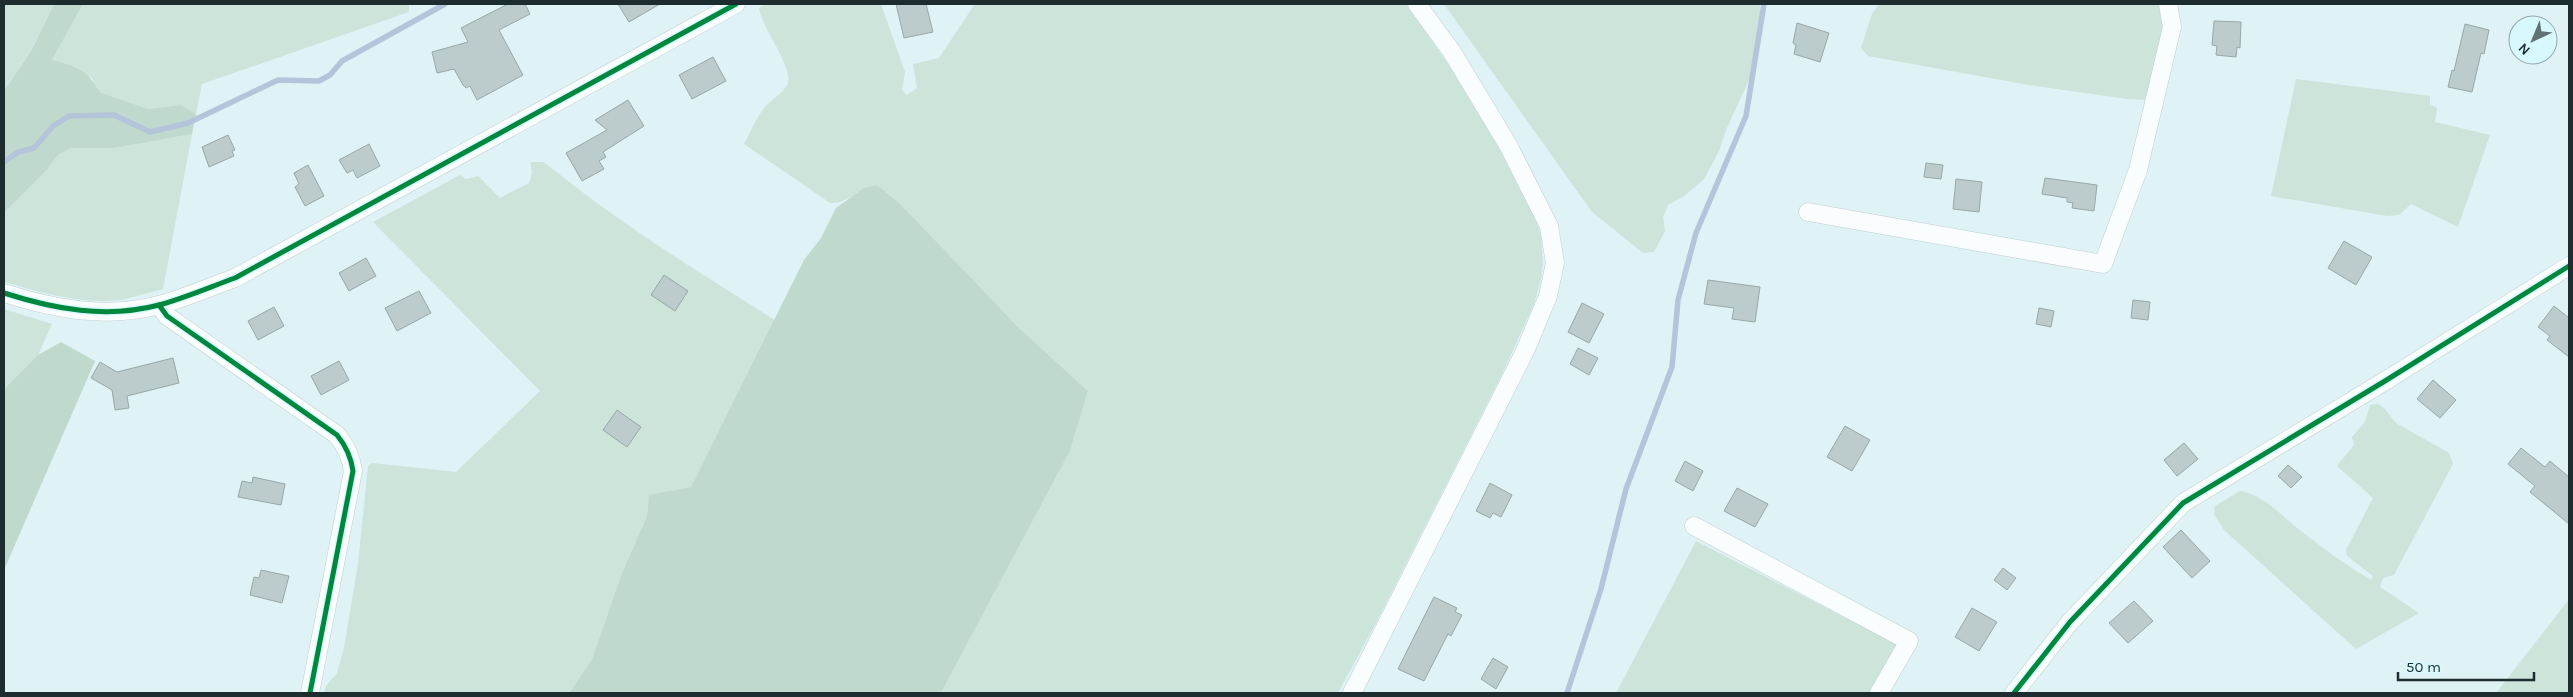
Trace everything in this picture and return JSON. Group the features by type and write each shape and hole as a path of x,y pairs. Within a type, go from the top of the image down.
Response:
{"street":[{"path":"4,293 43,305 65,309 108,312 159,305 235,278 736,4"},
{"path":"1352,693 1526,351 1548,296 1555,262 1549,226 1508,145 1452,52 1417,4"},
{"path":"1808,212 2103,264 2138,170 2172,26 2168,4"},
{"path":"2014,693 2070,622 2183,503 2385,381 2569,266"},
{"path":"159,305 167,316 337,434 352,460 353,471 310,693"},
{"path":"1694,526 1909,640 1879,693"}],"green space":[{"path":"4,4 54,4 32,48 4,91"},
{"path":"54,4 83,4 52,60 85,73 100,92 148,109 181,105 196,114 192,134 115,148 71,148 58,155 46,171 4,213 4,91 32,49"},
{"path":"83,4 409,4 409,12 202,84 196,114 181,105 148,109 100,92 92,78 52,60"},
{"path":"766,4 881,4 905,72 902,90 907,95 917,88 913,64 939,58 975,4 1406,4 1478,107 1535,217 1541,236 1543,262 1541,279 1534,304 1502,374 1377,621 1338,693 941,693 1070,451 1088,391 1017,326 877,185 848,199 830,203 744,144 762,111 785,88 789,78 783,60 761,17 759,8"},
{"path":"1444,4 1760,4 1760,36 1755,67 1726,130 1719,151 1704,179 1683,197 1668,205 1663,217 1665,231 1654,252 1643,253 1592,212"},
{"path":"1879,4 2163,4 2165,22 2150,100 2127,99 2029,85 1868,56 1861,48 1872,14"},
{"path":"2296,79 2430,96 2430,104 2437,108 2435,122 2490,135 2458,227 2411,204 2399,215 2387,216 2271,196"},
{"path":"192,134 163,289 126,299 95,301 64,297 4,282 4,213 46,171 58,155 71,148 115,148"},
{"path":"530,162 544,162 628,225 775,320 691,487 649,496 647,516 622,573 592,659 569,693 324,693 326,686 337,673 344,648 358,564 368,466 372,463 456,472 540,391 373,222 460,175 466,179 478,176 500,198 529,183 532,173"},
{"path":"877,185 900,204 1017,326 1088,391 1070,451 941,693 569,693 592,659 622,573 647,516 649,495 691,487 804,260 821,238 836,208 864,188"},
{"path":"4,309 52,324 38,355 6,387 4,393"},
{"path":"61,342 95,361 4,570 4,393 6,387 38,355"},
{"path":"2378,404 2385,409 2396,423 2449,453 2453,464 2394,575 2383,578 2380,587 2419,613 2356,649 2224,530 2214,514 2215,506 2240,491 2249,493 2265,501 2326,550 2371,580 2373,576 2347,556 2346,550 2373,498 2337,466 2354,445 2352,437 2365,422 2370,405"},
{"path":"1696,541 1900,646 1874,693 1616,693"},
{"path":"2569,598 2569,693 2496,693 2567,602"}],"building":[{"path":"508,4 525,4 530,14 499,30 523,75 477,100 470,86 466,88 463,85 454,69 437,73 432,52 468,42 461,28"},
{"path":"618,4 660,4 629,22"},
{"path":"896,4 926,4 933,32 904,38"},
{"path":"2214,21 2241,22 2240,48 2237,47 2236,57 2216,55 2217,46 2212,45"},
{"path":"1797,23 1829,33 1820,62 1794,54 1796,45 1793,43"},
{"path":"2465,24 2489,30 2484,54 2481,53 2472,92 2448,87 2452,70 2454,71"},
{"path":"713,57 726,81 692,99 679,75"},
{"path":"628,100 644,126 603,152 606,157 599,161 604,169 582,181 566,153 607,130 595,120"},
{"path":"228,135 235,150 232,151 234,156 209,167 202,147"},
{"path":"369,144 380,166 357,178 353,170 347,173 339,160"},
{"path":"1926,163 1943,165 1941,179 1924,177"},
{"path":"308,165 324,196 305,206 295,187 299,184 294,173"},
{"path":"2045,178 2097,185 2094,211 2072,208 2073,203 2067,202 2067,198 2042,194"},
{"path":"1956,179 1982,182 1979,212 1953,209"},
{"path":"2344,241 2372,257 2356,285 2328,268"},
{"path":"366,258 376,276 349,291 339,273"},
{"path":"664,275 688,291 675,311 651,295"},
{"path":"1708,280 1760,287 1755,322 1732,319 1734,308 1704,304"},
{"path":"419,291 431,313 397,331 385,308"},
{"path":"2133,300 2150,302 2148,320 2131,318"},
{"path":"1582,303 1604,314 1589,343 1568,332"},
{"path":"2554,306 2569,318 2569,357 2547,340 2550,336 2538,327"},
{"path":"274,307 284,326 258,340 248,321"},
{"path":"2039,308 2054,311 2051,327 2036,324"},
{"path":"1578,348 1598,358 1589,375 1570,364"},
{"path":"173,358 179,383 127,396 129,408 115,410 112,390 91,378 100,362 117,372"},
{"path":"339,361 349,380 321,395 311,376"},
{"path":"2433,380 2456,400 2440,418 2417,399"},
{"path":"617,410 641,427 627,447 603,430"},
{"path":"1845,426 1870,440 1852,471 1827,457"},
{"path":"2184,443 2198,459 2177,476 2164,460"},
{"path":"2521,448 2545,467 2550,461 2569,477 2569,524 2530,492 2535,486 2508,464"},
{"path":"1685,461 1703,471 1693,491 1675,481"},
{"path":"2288,465 2302,477 2291,488 2278,476"},
{"path":"253,477 285,484 281,505 238,497 242,481 252,483"},
{"path":"1490,483 1512,495 1501,517 1493,513 1490,518 1476,511"},
{"path":"1737,488 1768,504 1755,527 1724,511"},
{"path":"2181,530 2210,561 2192,578 2163,547"},
{"path":"2003,568 2016,578 2007,590 1994,580"},
{"path":"261,570 289,576 282,603 250,595 254,577 259,578"},
{"path":"1434,597 1457,608 1455,612 1462,615 1451,636 1448,634 1424,681 1398,669"},
{"path":"2134,601 2153,621 2128,643 2109,623"},
{"path":"1972,608 1997,622 1979,651 1955,637"},
{"path":"1493,658 1508,667 1496,689 1481,679"}],"waterway":[{"path":"4,162 18,152 34,148 53,126 69,116 114,115 150,132 188,123 278,80 319,81 330,75 342,61 445,4"},
{"path":"1567,693 1601,589 1626,489 1672,367 1678,300 1696,233 1746,116 1764,4"}],"cycle path":[{"path":"4,293 61,308 100,312 119,311 159,305 235,278 736,4"},
{"path":"2014,693 2070,622 2183,503 2385,381 2569,266"},
{"path":"159,305 167,316 337,435 349,456 353,471 310,693"}]}
